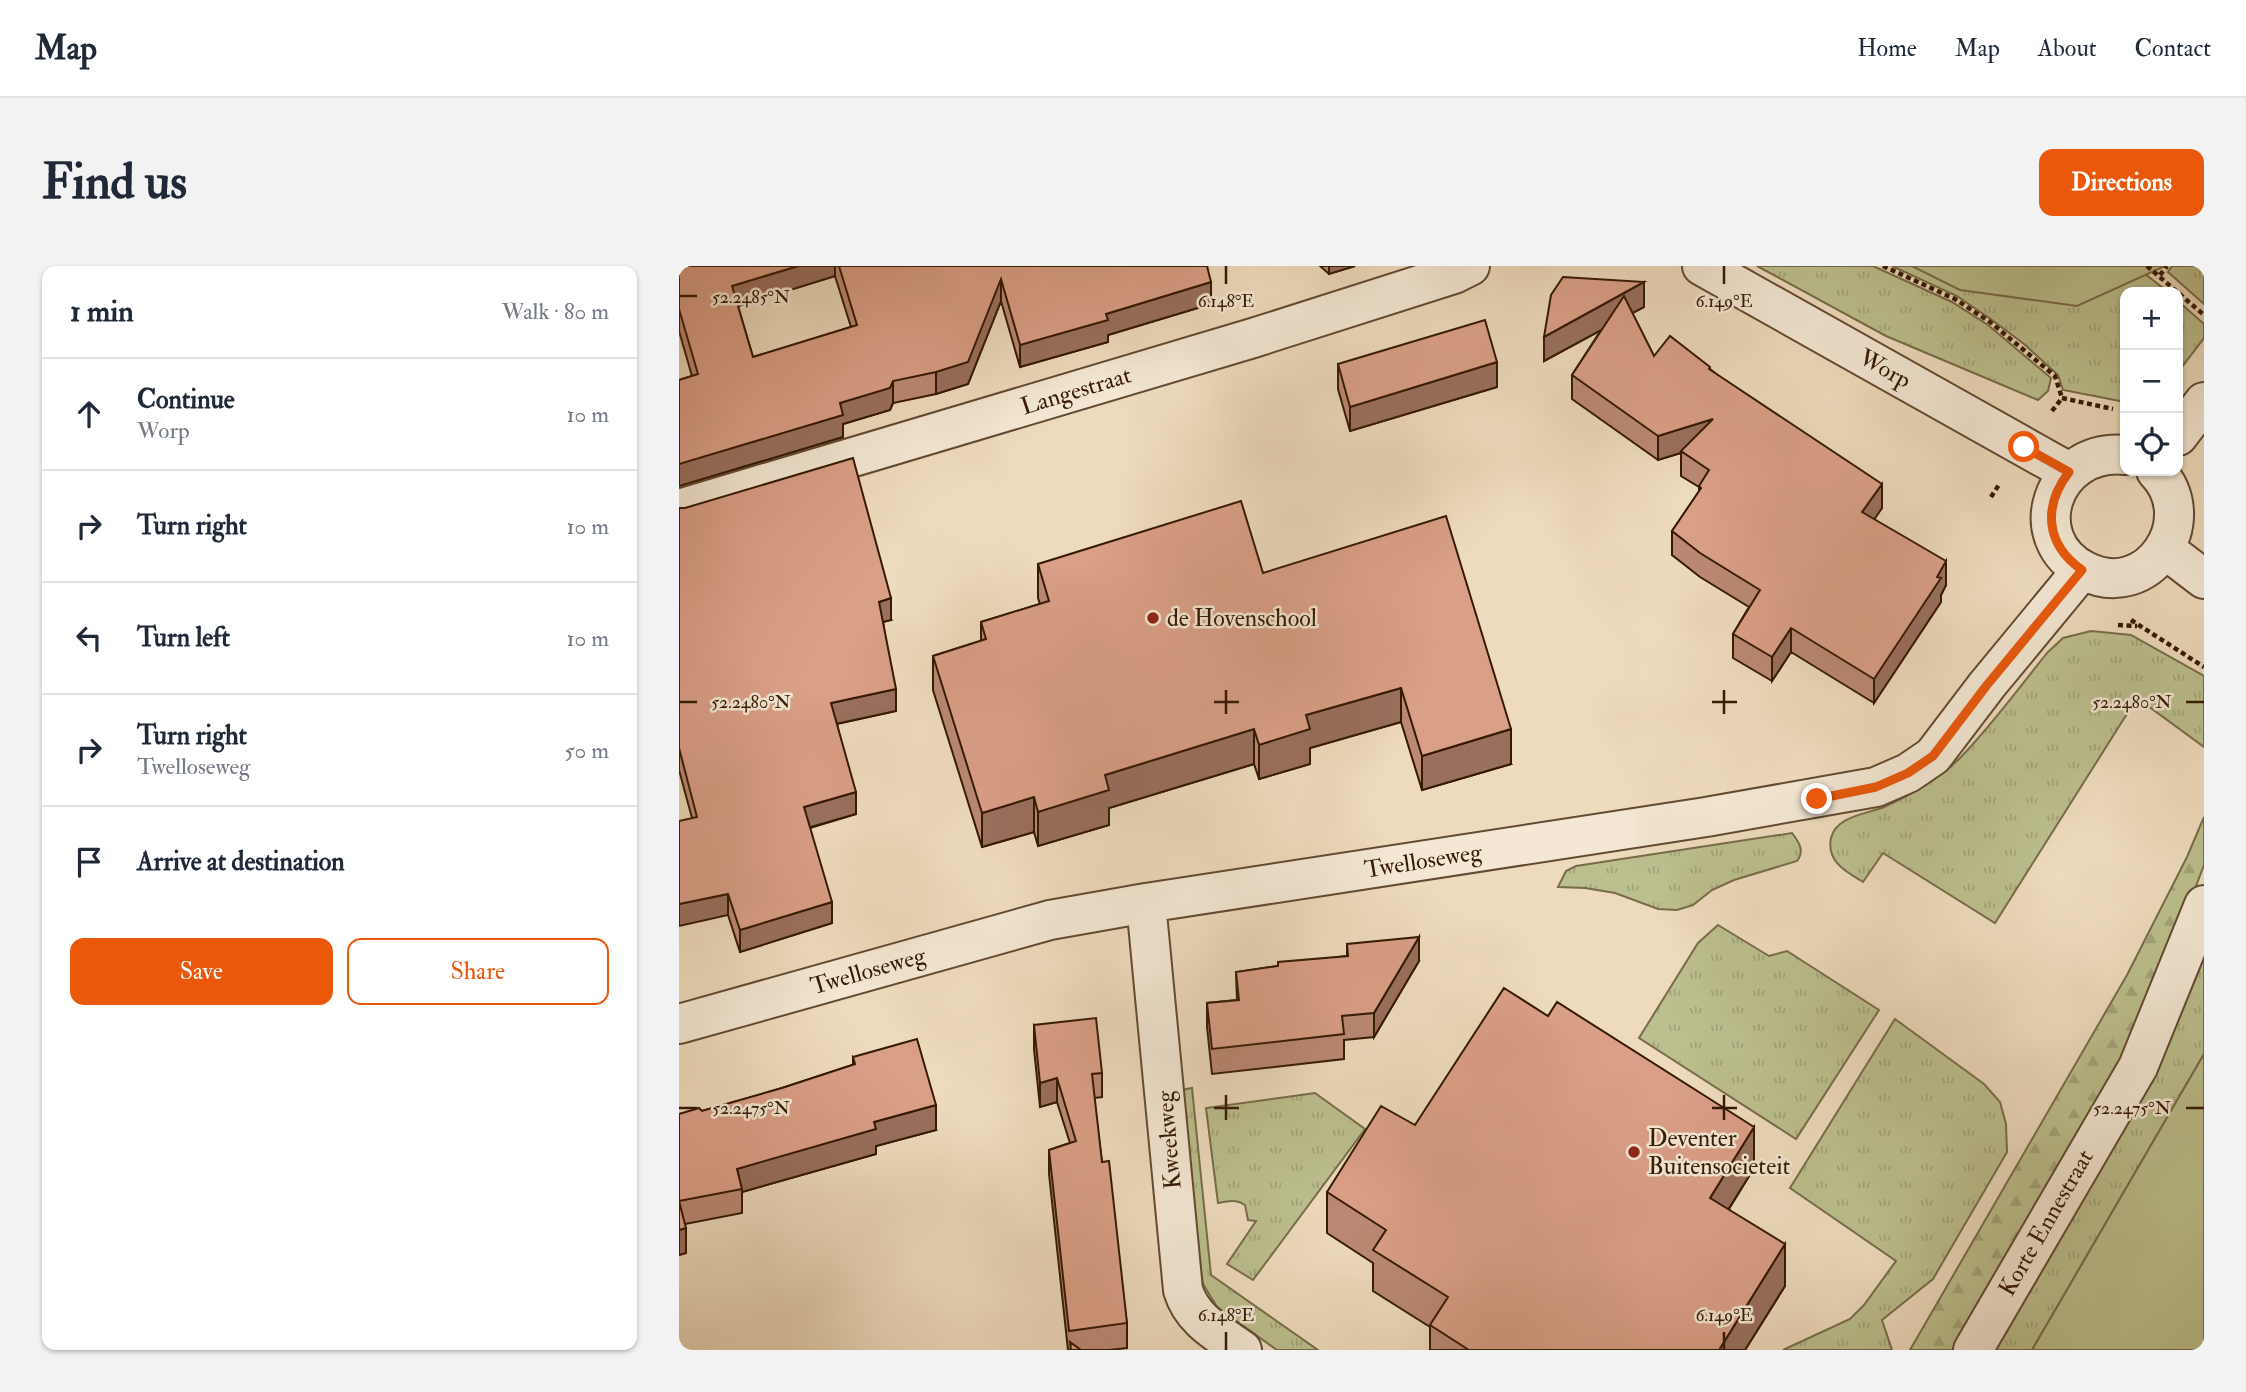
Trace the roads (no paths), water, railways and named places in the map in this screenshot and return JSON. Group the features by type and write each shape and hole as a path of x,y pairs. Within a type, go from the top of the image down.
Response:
{"street":[{"name":"Langestraat","path":"679,509 1240,342 1454,274 1470,266"},
{"name":"Worp","path":"1702,266 2069,472"},
{"path":"2183,429 2204,402"},
{"path":"2120,455 2095,456 2069,472 2052,504 2052,529 2062,553 2082,570 2100,577 2134,575 2147,568 2166,550 2175,522 2175,509 2168,485 2160,476"},
{"path":"2166,550 2204,579"},
{"name":"Twelloseweg","path":"679,1024 1050,920 1706,817 1876,787 1908,773 1933,756 1987,685 2082,570"},
{"name":"Kweekweg","path":"1146,903 1183,1290 1187,1303 1204,1323 1242,1350"},
{"name":"Korte Ennestraat","path":"1973,1350 2138,1067 2204,905"}],"place":[{"name":"de Hovenschool","path":"1153,618"},
{"name":"Deventer Buitensocieteit","path":"1634,1152"}]}
